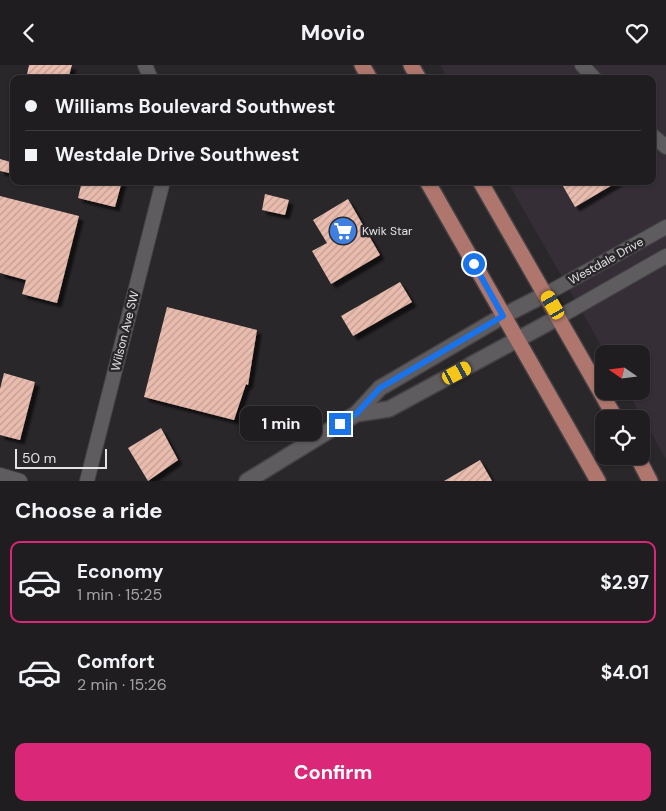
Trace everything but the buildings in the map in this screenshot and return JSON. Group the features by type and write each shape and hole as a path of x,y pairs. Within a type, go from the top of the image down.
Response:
{"main road":[{"path":"429,185 598,481"},
{"path":"482,185 560,317 611,410"},
{"path":"641,465 650,481"}],"street":[{"path":"582,65 591,75"},
{"path":"656,138 666,147"},
{"name":"Wilson Ave SW","path":"87,481 162,185"},
{"name":"Westdale Drive","path":"546,294 666,227"},
{"name":"Westdale Drive","path":"560,317 666,256"},
{"path":"247,481 356,414 380,388 503,316 546,294"},
{"path":"356,414 389,409 560,317"},
{"path":"0,475 20,481"}],"shaded area":[{"path":"440,65 666,65 666,459 650,431 650,410 638,410 632,400 650,400 650,345 601,345 509,185 656,185 656,75 446,75"}],"place":[{"name":"Kwik Star","path":"343,231"}],"route":[{"path":"340,424 356,414 380,388 503,316 474,264"}]}
